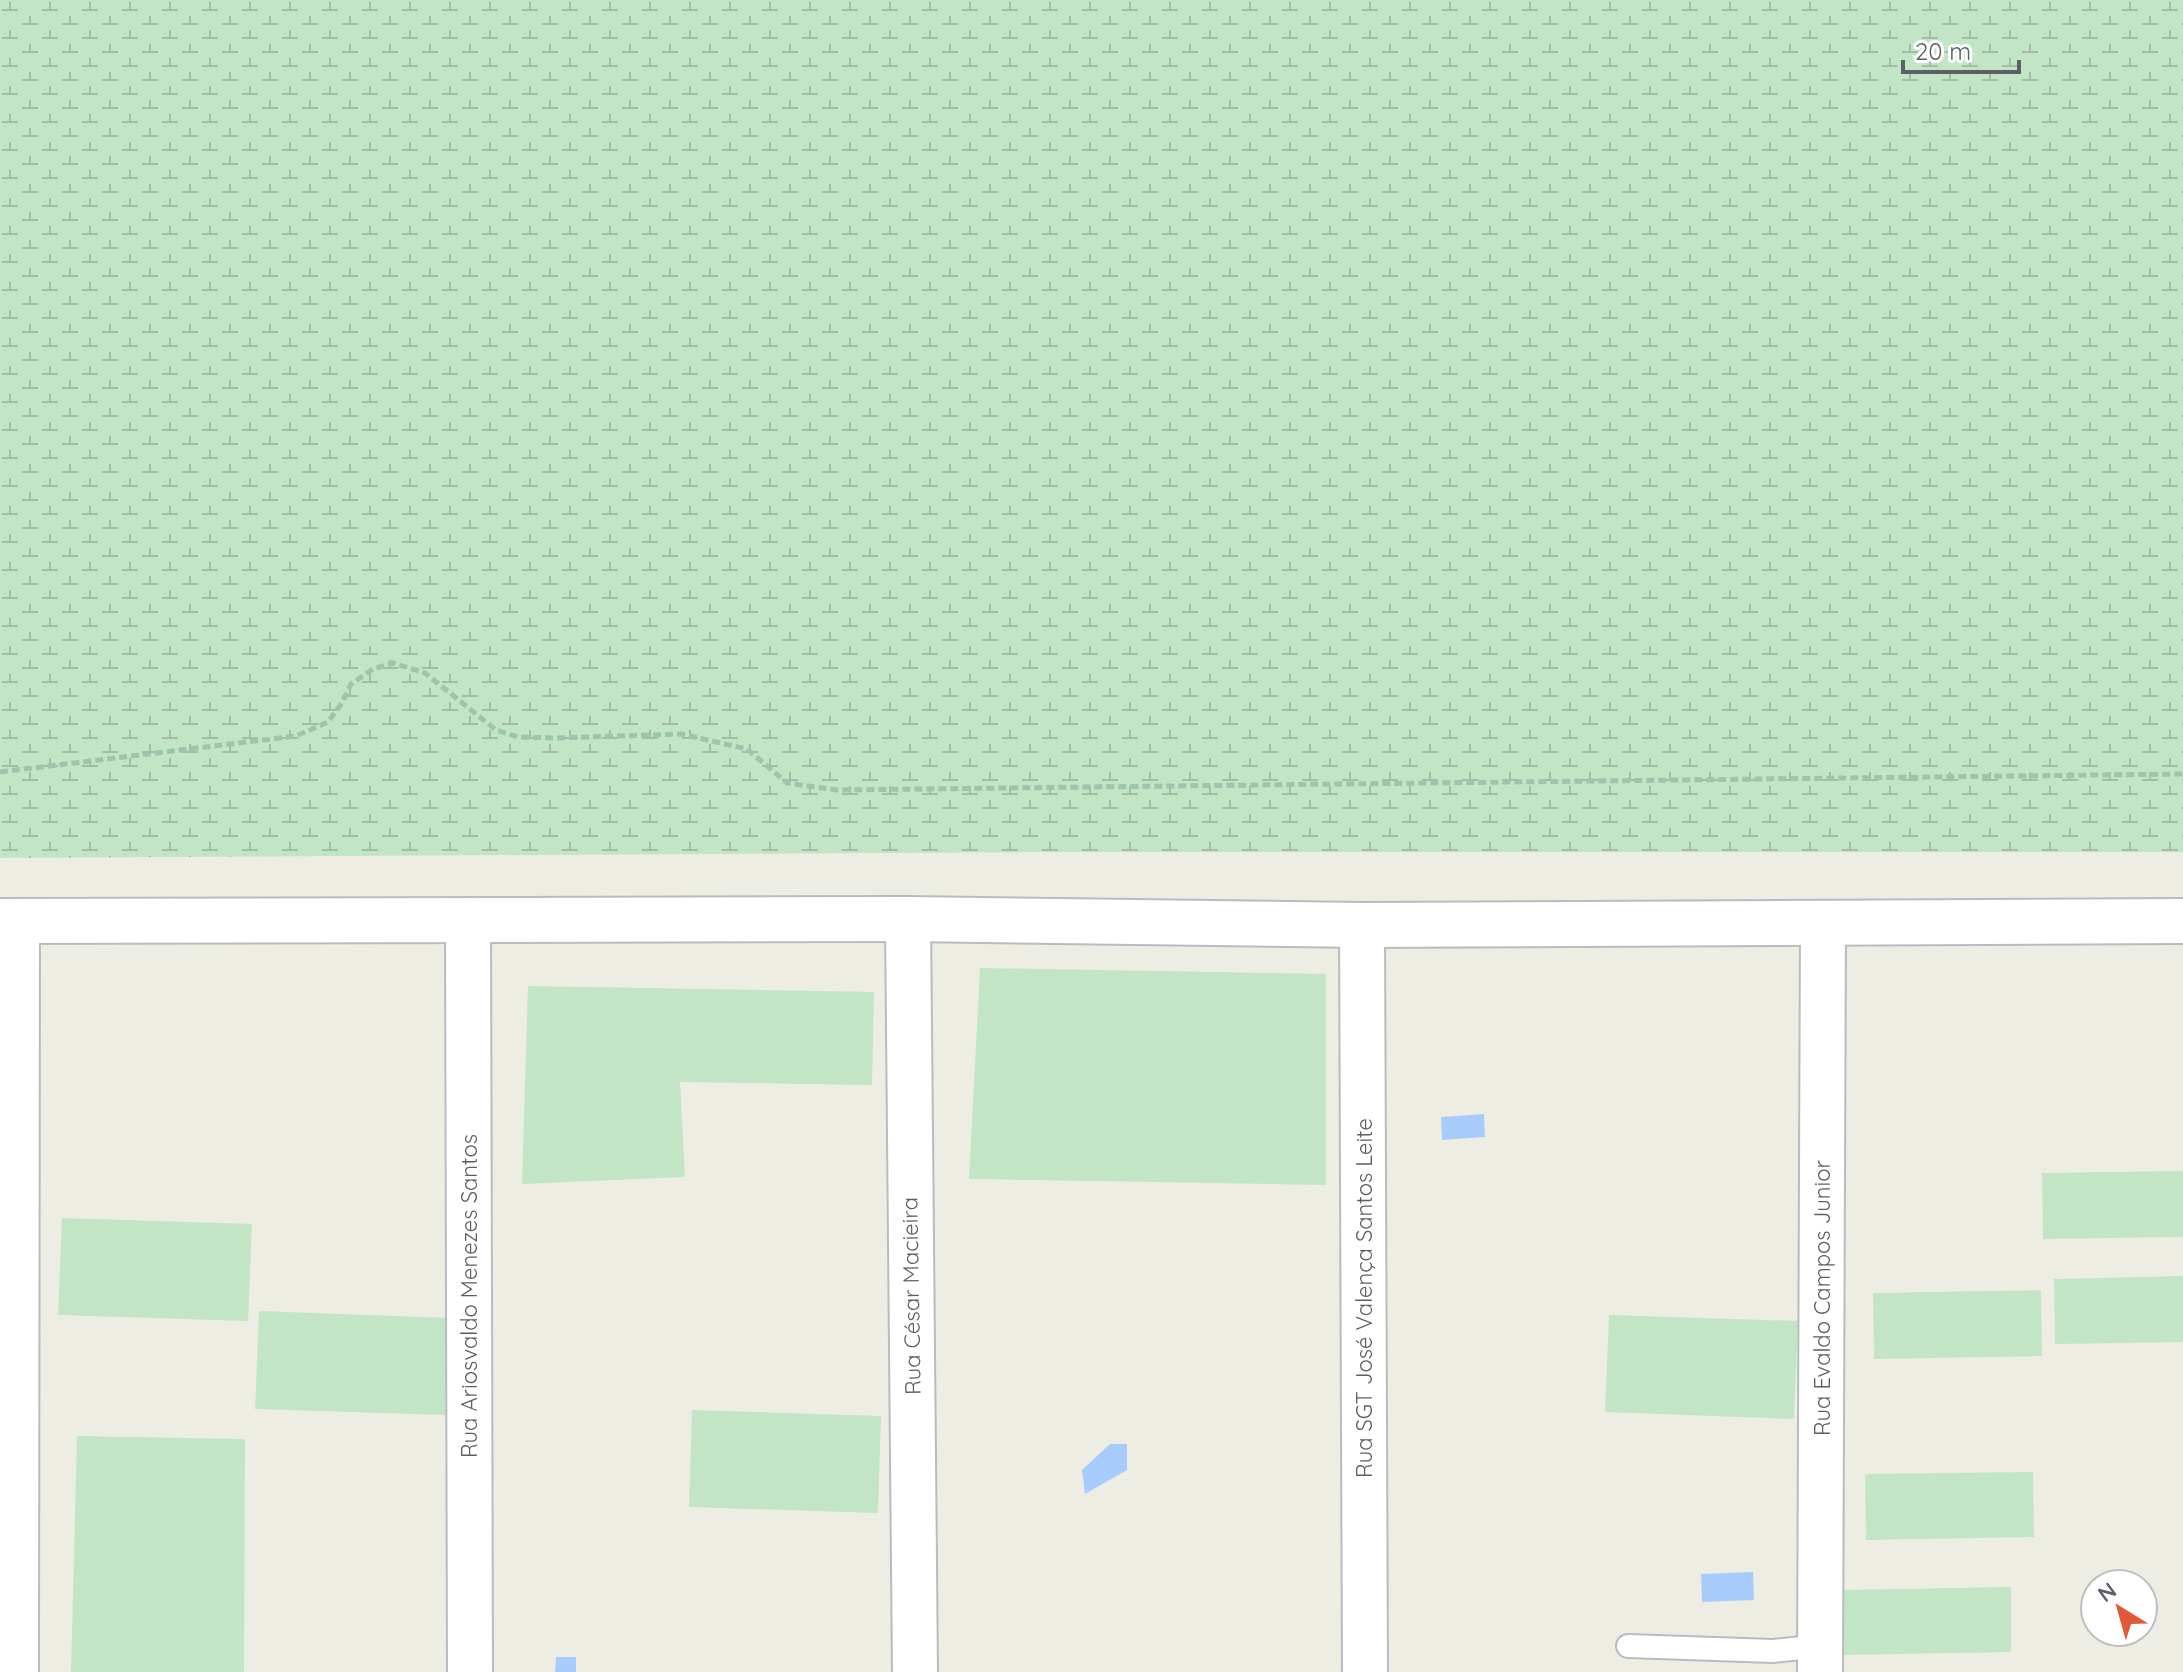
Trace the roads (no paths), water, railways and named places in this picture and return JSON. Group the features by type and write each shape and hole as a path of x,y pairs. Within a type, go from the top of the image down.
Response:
{"street":[{"path":"16,1672 8,921 908,919 1362,925 2183,921"},
{"name":"Rua César Macieira","path":"908,919 915,1672"},
{"name":"Rua Ariosvaldo Menezes Santos","path":"468,920 470,1672"},
{"name":"Rua Evaldo Campos Junior","path":"1820,1659 1823,923"},
{"name":"Rua SGT José Valença Santos Leite","path":"1362,925 1365,1672"}],"lane":[{"path":"1628,1646 1773,1651 1820,1659"}],"water":[{"path":"1484,1114 1485,1137 1442,1140 1441,1117"},
{"path":"1110,1444 1127,1444 1127,1470 1085,1494 1082,1470"},
{"path":"1753,1572 1754,1600 1702,1602 1701,1574"},
{"path":"556,1657 576,1657 576,1672 555,1672"}]}
